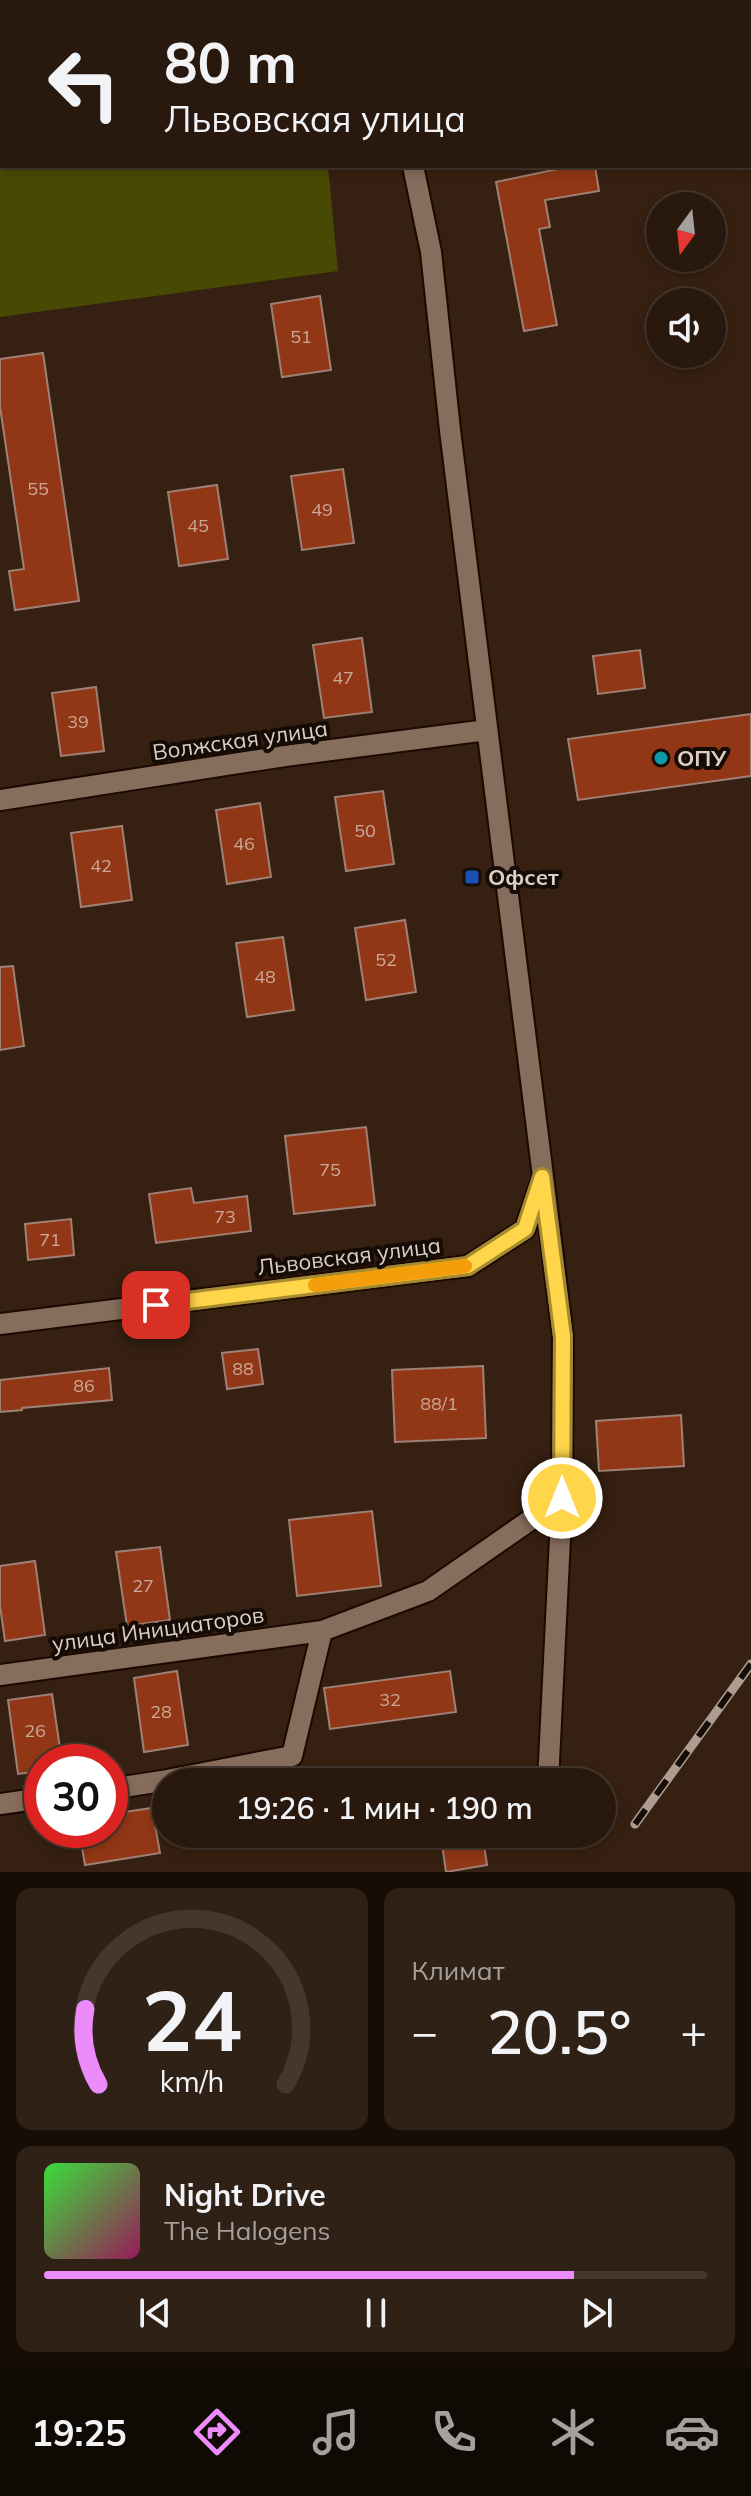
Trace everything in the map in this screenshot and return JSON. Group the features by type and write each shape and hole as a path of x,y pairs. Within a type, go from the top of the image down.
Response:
{"street":[{"name":"Львовская улица","path":"0,1324 468,1266 525,1229 542,1177 431,252 413,168"},
{"name":"Волжская улица","path":"0,800 285,756 487,730"},
{"path":"542,1177 563,1337 562,1498 549,1768"},
{"name":"улица Инициаторов","path":"0,1675 322,1631 428,1591 562,1498"},
{"path":"128,1786 292,1756 322,1631"},
{"path":"0,1804 24,1801"}],"shaded area":[{"path":"0,168 328,168 338,271 0,317"}],"building":[{"path":"562,168 595,168 599,191 545,200 550,227 539,229 557,325 524,331 496,182"},
{"path":"320,296 331,370 282,377 271,304"},
{"path":"43,353 79,601 15,610 9,571 24,569 0,407 0,359"},
{"path":"343,469 354,543 302,550 291,476"},
{"path":"217,485 228,559 179,566 168,492"},
{"path":"362,638 372,712 324,718 313,645"},
{"path":"640,650 645,688 598,694 593,656"},
{"path":"96,687 104,751 61,756 52,693"},
{"name":"ОПУ","path":"751,714 751,776 578,800 568,739"},
{"path":"383,791 394,864 346,871 335,797"},
{"path":"260,803 271,877 227,884 216,810"},
{"path":"122,826 132,900 81,907 71,833"},
{"path":"405,920 416,992 366,1000 355,928"},
{"path":"283,937 294,1010 247,1017 236,943"},
{"path":"13,966 24,1046 0,1050 0,967"},
{"path":"366,1127 375,1205 294,1214 285,1136"},
{"path":"191,1188 194,1203 247,1196 251,1231 156,1243 149,1194"},
{"path":"71,1219 74,1255 28,1260 25,1224"},
{"path":"258,1349 263,1384 227,1389 222,1353"},
{"path":"483,1366 486,1438 395,1442 392,1370"},
{"path":"109,1368 112,1400 0,1412 0,1380"},
{"path":"681,1415 684,1466 599,1471 596,1421"},
{"path":"372,1511 381,1586 297,1596 289,1520"},
{"path":"160,1547 170,1620 127,1626 116,1552"},
{"path":"35,1561 45,1635 5,1641 0,1606 0,1566"},
{"path":"177,1671 188,1745 144,1752 134,1678"},
{"path":"450,1671 456,1712 330,1729 324,1688"},
{"path":"52,1694 59,1744 24,1744 24,1773 18,1774 8,1700"},
{"path":"152,1808 152,1848 159,1848 160,1853 85,1865 82,1848 128,1848 128,1811"},
{"path":"443,1848 484,1848 487,1865 446,1872"}],"railway":[{"path":"635,1824 751,1664"}],"slow traffic":[{"path":"315,1285 465,1266"}],"place":[{"name":"ОПУ","path":"661,758"},
{"name":"Офсет","path":"472,877"}],"route":[{"path":"156,1305 468,1266 525,1229 542,1177 563,1337 562,1498"}]}
